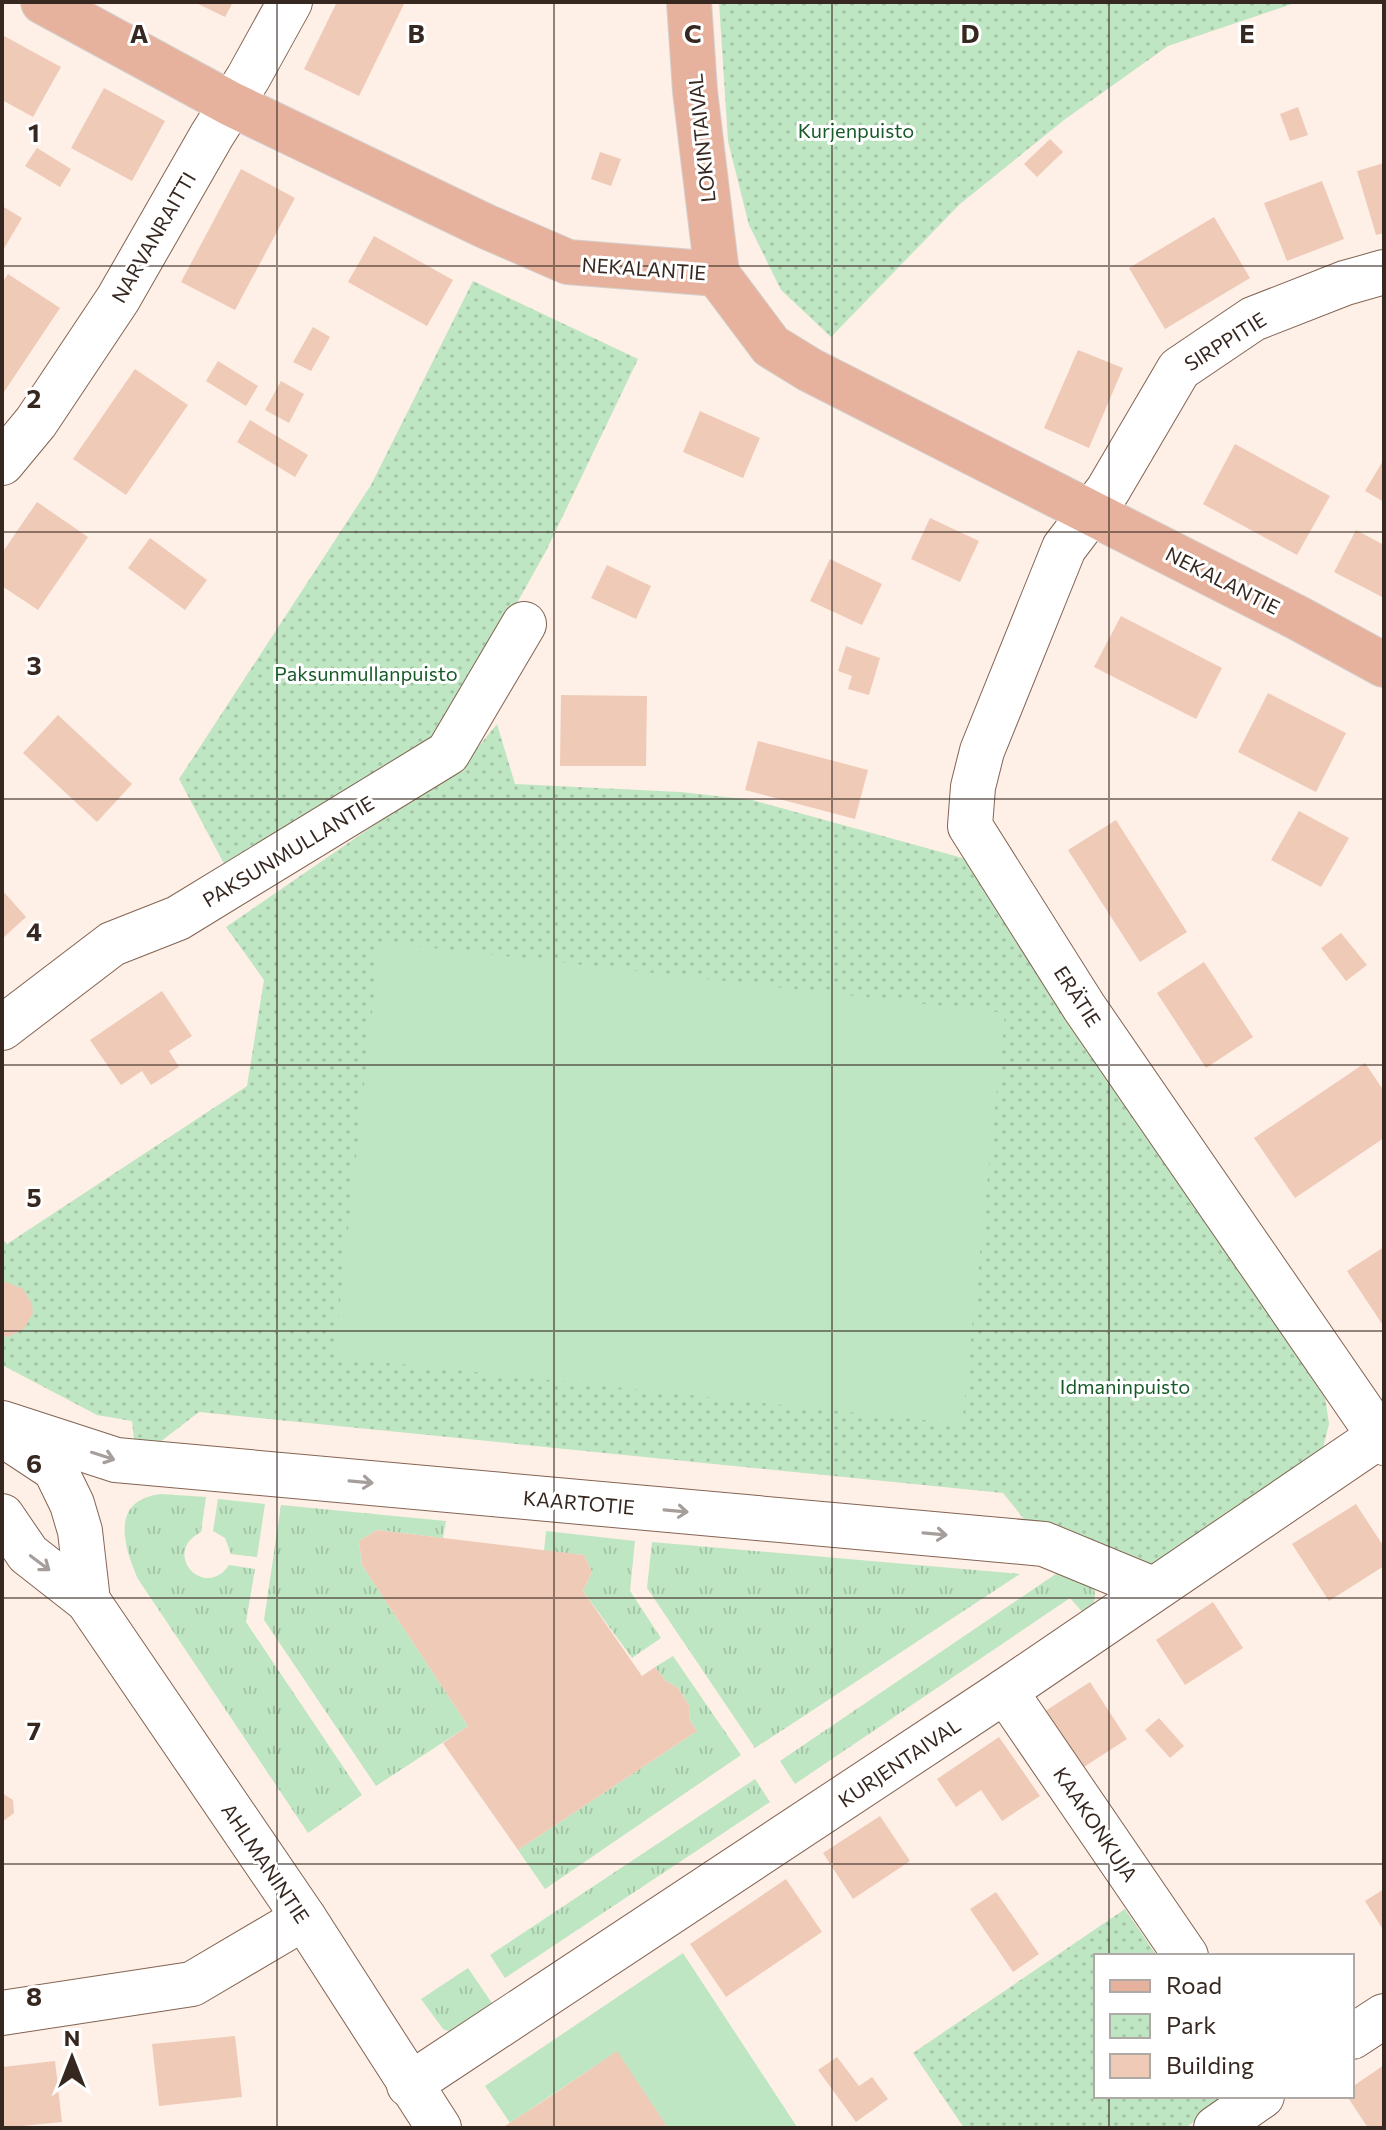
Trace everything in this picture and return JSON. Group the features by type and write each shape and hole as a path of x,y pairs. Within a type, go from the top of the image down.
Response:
{"main road":[{"name":"NEKALANTIE","path":"43,2 231,104 485,226 568,262 717,274 771,346 810,370 1298,618 1384,665"},
{"name":"LOKINTAIVAL","path":"689,2 695,91 717,274"}],"street":[{"name":"NARVANRAITTI","path":"2,463 36,422 118,299 290,2"},
{"name":"SIRPPITIE","path":"1090,512 1120,472 1179,369 1253,319 1345,283 1384,272"},
{"name":"ERÄTIE","path":"1090,512 1064,548 982,751 973,787 970,826 1084,1007 1383,1438"},
{"name":"PAKSUNMULLANTIE","path":"2,1028 112,944 178,918 448,753 524,624"},
{"name":"KAARTOTIE","path":"2,1423 116,1460 1044,1544 1153,1589"},
{"name":"AHLMANINTIE","path":"2,1433 55,1469 72,1504 80,1531 88,1601"},
{"name":"KURJENTAIVAL","path":"409,2085 1383,1438"},
{"name":"AHLMANINTIE","path":"2,1516 28,1554 88,1601 304,1918 439,2128"},
{"name":"KAAKONKUJA","path":"1005,1691 1185,1954"},
{"path":"2,2013 192,1984 304,1918"},
{"path":"1354,2036 1384,2016"},
{"path":"1216,2128 1259,2098"}],"green space":[{"name":"Kurjenpuisto","path":"719,2 1298,2 1168,46 1064,120 960,204 831,337 781,290 749,225 728,141"},
{"name":"Paksunmullanpuisto","path":"473,281 638,359 546,551 436,748 229,873 179,779 371,485"},
{"name":"Idmaninpuisto","path":"497,724 515,784 681,792 752,800 970,860 1325,1396 1329,1424 1322,1452 1151,1567 1032,1529 1003,1493 199,1412 160,1442 134,1439 132,1421 97,1415 2,1365 2,1238 7,1244 247,1086 264,980 226,927 466,762"},
{"path":"380,942 1005,1013 962,1424 334,1357"},
{"path":"161,1494 206,1497 201,1532 189,1541 185,1551 191,1570 209,1578 219,1575 229,1565 255,1569 246,1622 362,1795 308,1833 138,1579 125,1539 127,1515 134,1505 145,1498"},
{"path":"218,1499 265,1504 257,1557 231,1554 225,1538 213,1531"},
{"path":"281,1505 446,1521 443,1538 377,1530 359,1541 362,1565 468,1726 376,1786 264,1620"},
{"path":"546,1531 635,1541 630,1591 661,1638 632,1658 583,1591 592,1572 584,1555 544,1551"},
{"path":"652,1542 1020,1574 755,1748 647,1588"},
{"path":"1066,1567 1091,1579 1095,1598 1085,1615 1070,1598 795,1784 780,1761"},
{"path":"673,1656 741,1755 545,1889 518,1850 697,1731 689,1719 690,1707 678,1688 665,1680 655,1667"},
{"path":"755,1779 770,1802 505,1978 490,1955"},
{"path":"1125,1909 1156,1954 1094,1954 1094,2098 1229,2098 1185,2128 964,2128 913,2053"},
{"path":"683,1953 797,2127 668,2128 616,2052 510,2123 485,2086"},
{"path":"468,1968 498,2012 453,2033 443,2029 421,1999"}],"building":[{"path":"194,2 233,2 225,17"},
{"path":"337,2 404,4 359,96 304,69"},
{"path":"4,36 61,67 33,117 2,100"},
{"path":"104,88 165,121 132,181 71,148"},
{"path":"1298,107 1308,135 1290,141 1280,114"},
{"path":"1050,139 1063,152 1037,177 1024,164"},
{"path":"37,148 71,169 60,187 25,166"},
{"path":"600,152 621,159 611,186 591,179"},
{"path":"1384,163 1384,233 1376,235 1357,171"},
{"path":"241,169 295,198 235,310 181,282"},
{"path":"1322,181 1344,239 1287,261 1264,203"},
{"path":"2,206 22,218 2,252"},
{"path":"1214,217 1250,278 1165,329 1129,268"},
{"path":"374,236 453,280 427,326 348,282"},
{"path":"8,274 60,308 2,395 2,283"},
{"path":"313,327 330,337 311,371 293,362"},
{"path":"1078,350 1123,368 1089,448 1044,428"},
{"path":"218,361 258,386 246,406 206,381"},
{"path":"135,369 188,405 126,495 73,459"},
{"path":"281,381 304,394 289,423 265,410"},
{"path":"700,411 760,438 743,478 683,452"},
{"path":"250,420 308,455 295,477 237,442"},
{"path":"1235,444 1330,496 1297,555 1203,504"},
{"path":"1384,459 1384,502 1365,491"},
{"path":"37,502 88,537 38,610 2,586 2,553"},
{"path":"930,518 979,541 960,582 911,559"},
{"path":"1356,530 1384,545 1384,598 1334,572"},
{"path":"150,538 207,580 185,610 128,568"},
{"path":"830,559 882,584 862,625 810,601"},
{"path":"607,565 651,586 636,619 591,598"},
{"path":"1121,616 1222,668 1196,719 1094,667"},
{"path":"846,646 880,658 869,695 848,689 852,676 838,671"},
{"path":"1268,693 1346,733 1316,792 1238,752"},
{"path":"561,695 647,696 646,766 560,766"},
{"path":"58,715 132,784 97,822 23,753"},
{"path":"758,741 868,770 855,819 745,790"},
{"path":"1299,811 1349,838 1321,887 1271,860"},
{"path":"1116,820 1187,932 1140,962 1068,850"},
{"path":"2,890 26,917 2,939"},
{"path":"1341,933 1367,965 1346,981 1321,948"},
{"path":"1204,962 1253,1037 1206,1068 1157,993"},
{"path":"162,991 192,1036 169,1051 179,1067 151,1085 142,1071 121,1085 90,1040"},
{"path":"1365,1063 1384,1091 1384,1138 1295,1198 1254,1138"},
{"path":"1384,1247 1384,1327 1347,1271"},
{"path":"2,1283 23,1289 32,1304 33,1313 24,1329 8,1337 2,1336"},
{"path":"1356,1504 1384,1547 1384,1566 1329,1601 1292,1544"},
{"path":"377,1530 584,1555 592,1572 583,1591 642,1676 655,1667 665,1680 678,1688 690,1707 689,1719 697,1731 518,1850 443,1743 468,1726 362,1565 359,1541"},
{"path":"1213,1602 1243,1648 1185,1685 1156,1640"},
{"path":"1090,1682 1127,1739 1070,1776 1033,1719"},
{"path":"1159,1718 1184,1746 1170,1758 1145,1730"},
{"path":"999,1737 1040,1796 1002,1821 981,1790 956,1807 937,1779"},
{"path":"2,1793 13,1800 14,1813 2,1822"},
{"path":"880,1816 910,1861 853,1899 823,1853"},
{"path":"786,1879 822,1932 726,1997 690,1944"},
{"path":"1384,1889 1384,1931 1365,1901"},
{"path":"996,1892 1039,1954 1013,1972 970,1909"},
{"path":"235,2036 242,2097 159,2106 152,2044"},
{"path":"617,2051 668,2128 502,2128 548,2098"},
{"path":"837,2057 859,2086 872,2077 888,2099 856,2122 818,2070"},
{"path":"55,2061 62,2122 2,2128 2,2067"},
{"path":"1384,2065 1384,2128 1368,2128 1348,2098 1354,2098 1354,2086"}]}
